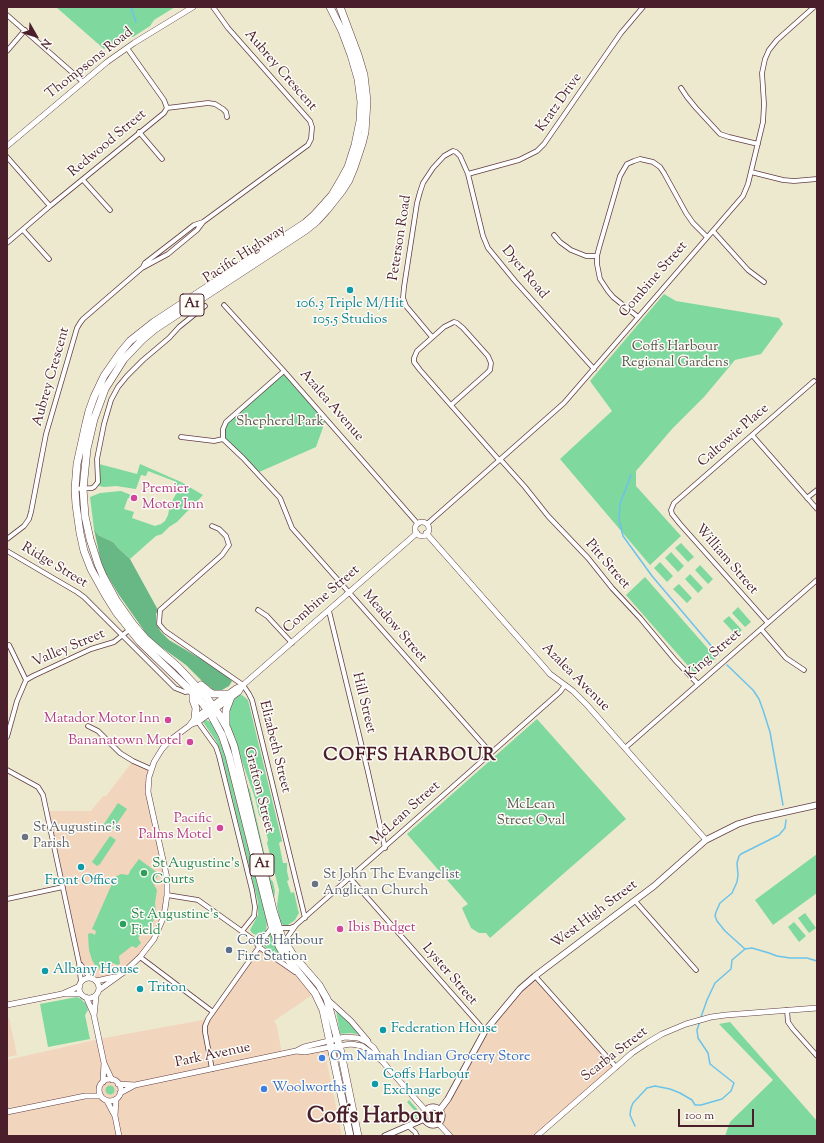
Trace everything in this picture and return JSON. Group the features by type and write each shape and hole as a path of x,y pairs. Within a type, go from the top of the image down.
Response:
{"highway":[{"name":"Pacific Highway","path":"129,630 106,596 91,569 85,555 80,532 75,489 77,464 89,411 104,376 130,341 154,322 304,223 324,204 342,178 348,167 355,145 360,121 360,102 358,79 347,42 330,7"},
{"name":"Pacific Highway","path":"140,632 123,611 108,587 98,564 85,516 83,489 87,449 94,419 105,389 124,359 139,343 155,329 306,230 317,221 342,191 359,156 365,132 367,102 364,75 340,7"},
{"name":"Grafton Street","path":"129,630 190,694 211,709 227,728 234,746 273,910 275,928 293,955 319,985 327,999 350,1136"},
{"name":"Grafton Street","path":"140,632 158,650 178,666 200,689 211,709 226,746 279,946 315,993 320,1002 334,1043 358,1136"},
{"path":"178,666 183,668 211,693 229,696 226,710 227,728"},
{"path":"190,694 196,708 197,720"}],"main road":[{"name":"West High Street","path":"439,1111 448,1099 485,1031 520,989 535,976 654,886 706,840 738,824 817,805"},
{"path":"433,1108 439,1111 441,1118 436,1125 427,1124 424,1119 426,1110 433,1108"},
{"path":"385,1136 424,1119"}],"street":[{"name":"Thompsons Road","path":"7,146 107,62 193,7"},
{"name":"Aubrey Crescent","path":"7,539 24,526 29,519 46,434 77,328 83,319 142,268 168,254 197,230 203,222 308,145 311,139 312,133 310,121 228,28 213,7"},
{"name":"Kratz Drive","path":"468,174 519,160 537,151 544,144 621,33 643,7"},
{"name":"Combine Street","path":"427,524 556,411 594,369 744,194 751,172 764,115 762,73 765,58 777,40 814,7"},
{"path":"7,15 83,82"},
{"path":"7,51 24,30"},
{"name":"Redwood Street","path":"7,243 139,132 164,113 167,108 164,100 127,48"},
{"path":"681,88 691,102 720,134 758,144"},
{"path":"167,108 208,103 215,104 223,108 226,112 226,117"},
{"path":"139,132 162,158"},
{"name":"Peterson Road","path":"432,337 409,311 403,298 417,203 423,183 428,175 439,161 450,152 456,152 458,154 468,174"},
{"path":"7,158 50,206"},
{"path":"638,318 613,297 603,285 598,272 597,256 620,176 627,164 640,159 653,162 660,167 686,213 693,223 708,237"},
{"path":"751,172 783,180 794,181 817,179"},
{"name":"Dyer Road","path":"468,174 483,236 488,248 515,281 594,369"},
{"path":"83,180 110,210"},
{"path":"23,230 49,259"},
{"path":"712,231 748,270 764,282"},
{"path":"554,235 560,242 571,250 586,256 597,256"},
{"name":"Azalea Avenue","path":"224,305 284,370 418,524"},
{"path":"75,489 92,488 97,485 97,460 104,424 111,400 118,387 127,376 169,338 183,323 205,306"},
{"path":"454,322 464,328 488,356 491,362 490,370 451,405 420,370 414,362 414,358 417,351 432,337 447,324 454,322"},
{"path":"180,438 214,441 223,439 223,429 226,422 284,370"},
{"name":"Caltowie Place","path":"671,510 674,503 814,380"},
{"name":"Pitt Street","path":"451,405 525,487 548,516 588,558 612,588 640,618 675,660 698,684"},
{"path":"752,435 817,509"},
{"name":"Meadow Street","path":"223,439 280,498 292,528 491,753"},
{"path":"808,498 817,490"},
{"name":"William Street","path":"671,510 672,514 680,524 768,623"},
{"path":"423,522 427,524 429,528 426,534 421,535 417,533 415,529 418,524 423,522"},
{"name":"Elizabeth Street","path":"212,526 219,529 226,536 228,545 222,555 160,610 159,624 165,631 243,686 252,700 304,918"},
{"name":"Combine Street","path":"99,990 132,966 140,957 154,939 164,916 168,895 166,870 148,792 148,781 151,769 162,749 169,741 229,696 236,688 243,686 417,533"},
{"name":"Azalea Avenue","path":"426,534 550,674 566,685 587,705 706,840"},
{"name":"Ridge Street","path":"7,551 84,597 123,635"},
{"name":"King Street","path":"625,748 817,580"},
{"path":"258,610 267,616 292,643"},
{"name":"Hill Street","path":"329,611 385,848"},
{"path":"761,629 786,658 804,670"},
{"name":"Valley Street","path":"7,737 17,701 26,680 92,649 114,642 129,630"},
{"name":"Grafton Street","path":"123,635 175,688 190,694"},
{"path":"9,645 26,680"},
{"name":"McLean Street","path":"285,944 287,938 296,925 385,848 566,685"},
{"name":"Grafton Street","path":"197,720 216,747 219,756 252,890 255,907 254,916 242,931"},
{"path":"88,726 98,731 120,753 151,769"},
{"path":"7,770 38,787 42,791 79,963 80,984 83,995 94,1016 104,1063 112,1080 118,1084 120,1089 120,1093 116,1099 115,1116 119,1136"},
{"name":"Lyster Street","path":"350,878 485,1031"},
{"path":"7,899 63,887"},
{"path":"168,895 198,900 254,940 259,947 304,978"},
{"path":"635,900 696,970"},
{"path":"212,1069 205,1026 213,1012 264,938 275,928 290,928 296,925"},
{"path":"140,957 213,1012"},
{"path":"79,963 90,978 98,984 99,990 96,996 94,1016"},
{"path":"96,981 117,976"},
{"path":"535,976 616,1067"},
{"path":"62,994 80,984 84,980 90,978"},
{"path":"7,1005 62,994 83,995 91,998 96,996"},
{"path":"327,999 350,1020 382,1061 426,1110"},
{"name":"Scarba Street","path":"537,1136 616,1067 647,1043 662,1034 686,1024 711,1017 817,1008"},
{"path":"787,1010 788,1022 817,1056"},
{"name":"Park Avenue","path":"334,1043 349,1037 358,1038 371,1045"},
{"name":"Park Avenue","path":"118,1084 135,1085 296,1051 304,1047 334,1043 359,1045 370,1051 382,1061"},
{"path":"103,1082 104,1063"},
{"path":"85,1096 99,1088 103,1082 109,1079 112,1080"},
{"name":"Park Avenue","path":"120,1093 135,1085"},
{"path":"99,1088 101,1096 107,1101 115,1116"},
{"path":"7,1112 85,1096 101,1096"},
{"path":"107,1101 116,1099"},
{"path":"438,1123 450,1136"},
{"path":"408,1126 417,1136"}],"shaded area":[{"path":"133,761 151,769 148,785 166,870 164,916 145,951 117,976 105,979 90,978 79,963 47,811 91,811 103,796 106,796"},
{"path":"259,947 304,978 315,993 274,1021 277,1026 282,1054 330,1040 332,1054 326,1058 342,1136 7,1136 7,1060 99,1039 208,1019"},
{"path":"535,976 616,1067 537,1136 450,1136 438,1123 441,1118 440,1113 485,1031"},
{"path":"7,1018 9,1018 17,1055 7,1057"}],"green space":[{"path":"56,7 175,7 154,20 150,26 133,37 127,36 104,49"},
{"name":"Coffs Harbour Regional Gardens","path":"664,294 676,301 779,318 783,324 761,354 735,360 704,397 672,429 636,471 636,486 681,536 650,565 560,459 612,411 590,381"},
{"name":"Shepherd Park","path":"284,371 326,419 316,447 257,473 223,439 226,422"},
{"path":"99,464 137,474 140,464 181,482 203,495 177,522 162,534 156,536 130,559 113,542 98,535 94,529 90,497 100,493 121,491 131,495 130,499 128,498 124,509 134,512 132,518 155,526 165,521 177,488 174,481 148,471 146,476 141,475 136,489 116,486 99,486"},
{"path":"94,529 98,535 113,542 130,559 158,610 156,614 156,624 161,632 169,640 228,677 232,681 229,686 222,690 214,690 204,683 186,665 150,639 119,595 102,567"},
{"path":"681,543 694,557 688,562 675,548"},
{"path":"671,552 684,566 678,572 665,558"},
{"path":"660,562 673,576 667,582 654,568"},
{"path":"700,565 713,579 708,584 695,570"},
{"path":"690,574 703,588 698,593 685,579"},
{"path":"645,577 716,658 696,675 626,595"},
{"path":"679,584 692,598 687,603 673,589"},
{"path":"738,607 751,622 745,627 732,613"},
{"path":"729,616 742,630 736,635 723,621"},
{"path":"238,695 242,695 248,700 282,841 279,843 283,863 287,863 289,880 287,881 291,893 294,892 299,913 295,920 284,926 280,922 277,906 279,890 267,843 268,840 263,819 259,815 255,798 228,722 230,703"},
{"name":"McLean Street Oval","path":"537,719 626,819 490,938 486,933 479,933 471,928 462,908 468,904 407,834"},
{"path":"206,720 211,722 215,729 225,754 267,921 266,931 263,934 256,935 250,930 258,915 258,902 221,752 216,741 203,722"},
{"path":"245,779 250,791 270,878 273,882 275,891 274,899"},
{"path":"118,803 127,809 111,832 102,827"},
{"path":"110,836 116,840 100,864 97,866 92,862"},
{"path":"817,854 817,893 773,925 755,900"},
{"name":"St Augustine's Field","path":"139,859 159,874 153,883 157,890 155,903 156,915 150,928 146,927 138,938 141,943 136,948 132,946 119,956 120,964 117,965 113,963 103,965 103,971 101,972 92,960 89,950 88,934 91,933 95,935 96,931 92,929 115,877 121,874 128,875"},
{"path":"805,913 816,928 809,933 798,918"},
{"path":"794,922 806,936 799,942 788,927"},
{"path":"270,933 274,944 284,961 275,956 264,946 264,942"},
{"path":"77,997 86,1004 88,1010 85,1015 90,1039 48,1047 40,1004"},
{"path":"336,1010 361,1035 351,1033 340,1034"},
{"path":"730,1022 817,1121 817,1136 725,1136 730,1122 773,1080 719,1024"},
{"path":"110,1085 115,1090 110,1095 105,1090"},
{"path":"409,1100 418,1112 417,1116 412,1120 410,1116 414,1114 414,1110 407,1102"}],"waterway":[{"path":"131,7 136,22"},
{"path":"631,475 620,504 619,520 623,536 652,576 719,655"},
{"path":"727,665 753,690 759,699 770,732 783,805"},
{"path":"745,949 725,931 717,921 715,916 716,912 720,903 732,893 737,882 737,863 739,856 779,835 785,828 786,820"},
{"path":"701,1017 715,983 731,969 732,960 745,949 752,948 777,956 807,958 817,961"},
{"path":"635,1126 630,1115 631,1108 633,1103 647,1088 655,1086 670,1089 692,1100 695,1105 701,1105 722,1099 731,1091 734,1083 710,1064 708,1053 698,1038 697,1030 700,1021"}],"place":[{"name":"106.3 Triple M/Hit 105.5 Studios","path":"350,290"},
{"name":"Premier Motor Inn","path":"134,498"},
{"name":"Matador Motor Inn","path":"168,720"},
{"name":"Bananatown Motel","path":"190,742"},
{"name":"Pacific Palms Motel","path":"220,828"},
{"name":"St Augustine's Parish","path":"25,837"},
{"name":"Front Office","path":"81,867"},
{"name":"St Augustine's Courts","path":"144,873"},
{"name":"St John The Evangelist Anglican Church","path":"315,884"},
{"name":"St Augustine's Field","path":"123,924"},
{"name":"Ibis Budget","path":"340,929"},
{"name":"Coffs Harbour Fire Station","path":"229,950"},
{"name":"Albany House","path":"45,971"},
{"name":"Triton","path":"140,989"},
{"name":"Federation House","path":"383,1030"},
{"name":"Om Namah Indian Grocery Store","path":"322,1058"},
{"name":"Coffs Harbour Exchange","path":"375,1084"},
{"name":"Woolworths","path":"264,1089"}],"district":[{"name":"COFFS HARBOUR","path":"410,757"},
{"name":"Coffs Harbour","path":"375,1118"}]}
